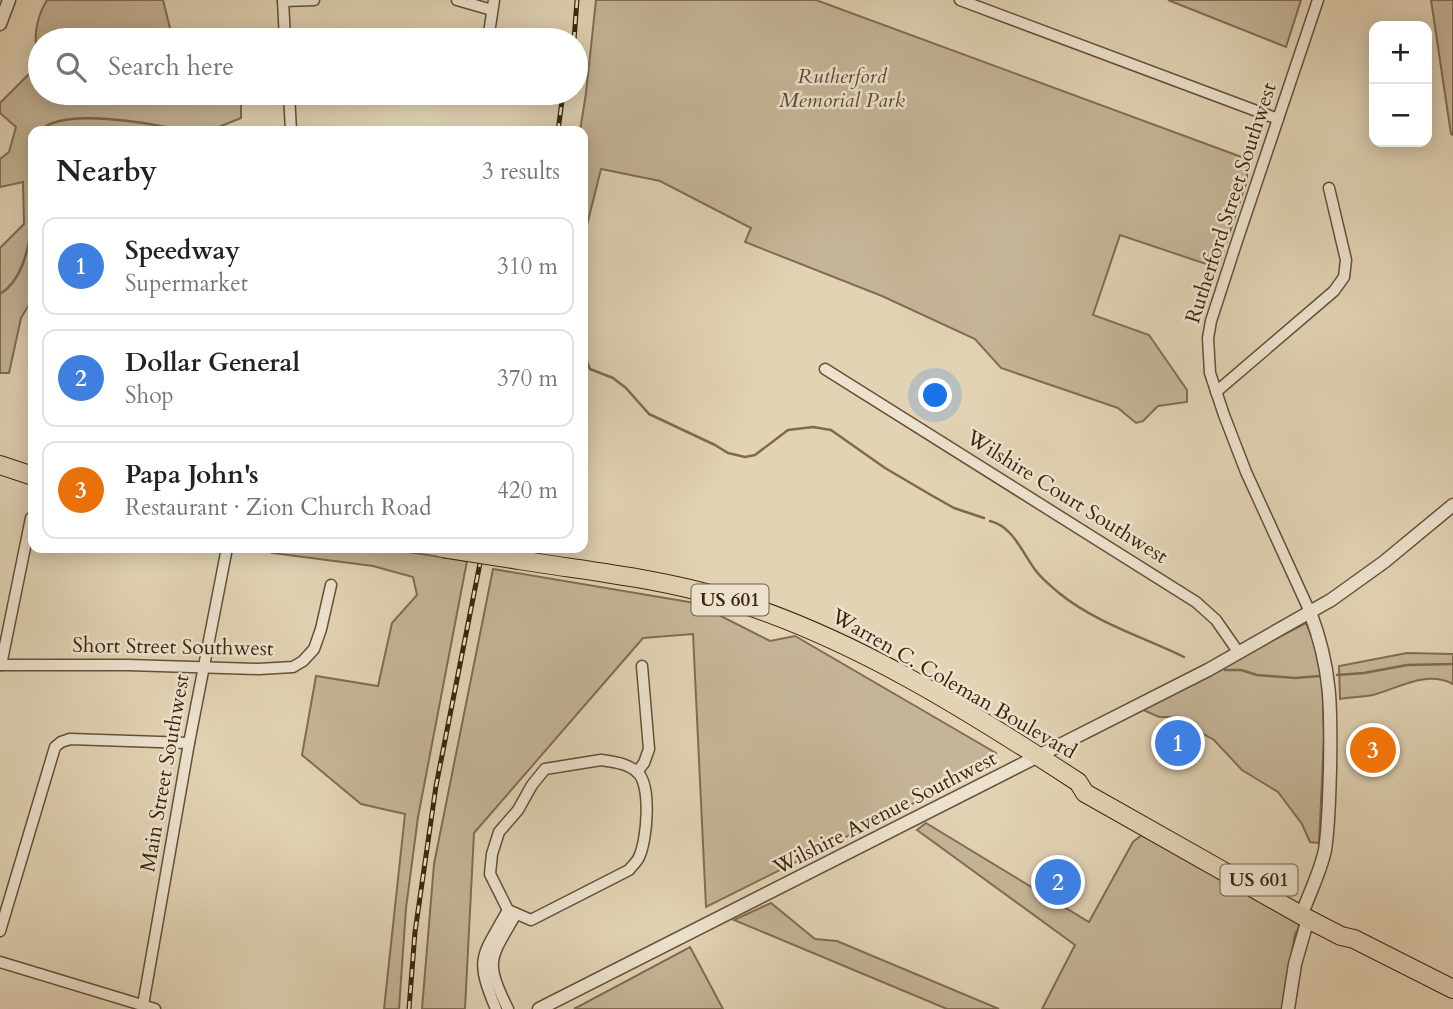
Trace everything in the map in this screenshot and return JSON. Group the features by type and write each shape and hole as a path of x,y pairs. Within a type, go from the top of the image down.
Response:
{"highway":[{"path":"0,465 28,474"},
{"name":"Warren C. Coleman Boulevard","path":"474,553 663,583 721,597 784,618 861,652 1078,782 1090,782 1307,912 1341,936 1354,939 1453,989"}],"street":[{"path":"0,22 9,0"},
{"path":"284,28 283,1 314,0"},
{"path":"457,0 493,5 490,28"},
{"path":"960,0 1278,119"},
{"name":"Rutherford Street Southwest","path":"1310,612 1246,472 1216,393 1208,363 1208,338 1211,321 1318,0"},
{"path":"290,105 291,126"},
{"path":"1216,393 1334,291 1344,277 1346,260 1329,188"},
{"name":"Wilshire Court Southwest","path":"825,369 1196,602 1216,620 1239,653"},
{"name":"Wilshire Avenue Southwest","path":"539,1009 1040,757 1239,653 1310,612 1380,565 1453,505"},
{"path":"1,665 28,533"},
{"name":"Main Street Southwest","path":"143,1005 226,553"},
{"name":"Short Street Southwest","path":"1,665 277,669 293,667 303,662 314,649 331,585"},
{"path":"1288,1009 1307,912 1324,852 1331,741 1328,668 1310,612"},
{"path":"637,772 649,749 642,666"},
{"path":"0,931 55,747 70,739 190,743"},
{"path":"601,760 621,763 637,772 645,782 646,808 643,844 638,859 629,870 531,920 512,912 490,874 492,854 499,831 518,810 545,769 601,760"},
{"path":"496,1009 484,981 484,953 512,912"},
{"path":"508,1009 494,981 491,966 493,954 512,912"},
{"path":"0,962 155,1009"}],"green space":[{"path":"47,0 163,0 170,28 37,28"},
{"name":"Rutherford Memorial Park","path":"596,0 816,0 1247,159 1247,180 1218,268 1120,235 1093,315 1149,335 1187,390 1187,402 1158,406 1143,421 1136,423 1118,408 1001,368 975,339 882,296 745,242 751,228 660,181 601,169 588,221 588,126 581,126 584,105 588,105 588,74"},
{"path":"1168,0 1301,0 1286,47"},
{"path":"1431,0 1453,0 1453,135 1451,134"},
{"path":"28,75 28,105 241,105 241,118 221,126 28,126 28,306 21,318 9,373 0,373 0,248 24,224 23,182 0,187 0,159 9,152 16,127 0,113 0,103"},
{"path":"272,553 415,553 467,561 418,817 406,908 399,1009 384,1009 405,814 361,804 302,755 316,676 378,686 392,623 417,595 413,577 373,566"},
{"path":"493,569 695,603 770,641 795,636 996,753 988,766 706,907 693,634 643,638 474,833 465,1009 422,1009 434,864"},
{"path":"1306,623 1322,670 1324,738 1319,843 1310,842 1302,824 1278,792 1242,770 1214,740 1173,717 1159,717 1141,709"},
{"path":"1407,653 1453,654 1453,684 1443,680 1423,679 1373,695 1340,699 1339,666"},
{"path":"926,823 1089,922 1133,842 1143,834 1302,922 1295,934 1282,1009 1042,1009 1075,945 917,830"},
{"path":"771,903 815,939 837,941 999,1009 947,1009 734,920"},
{"path":"690,947 723,1009 574,1009"}],"waterway":[{"path":"48,126 86,118 159,126"},
{"path":"0,294 14,281 28,244"},
{"path":"588,364 590,369 613,378 626,388 649,414 728,453 745,457 755,455 788,430 813,427 831,430 885,468 931,495 954,508 984,518"},
{"path":"990,521 1005,529 1038,574 1073,604 1184,657"},
{"path":"1337,675 1407,665 1453,664"},
{"path":"1225,670 1295,678 1320,676"}],"railway":[{"path":"575,28 577,0"},
{"path":"559,126 561,105"},
{"path":"409,1009 415,932 436,786 482,553"}],"place":[{"name":"Speedway","path":"1178,743"},
{"name":"Papa John's","path":"1373,750"},
{"name":"Dollar General","path":"1058,882"}]}
